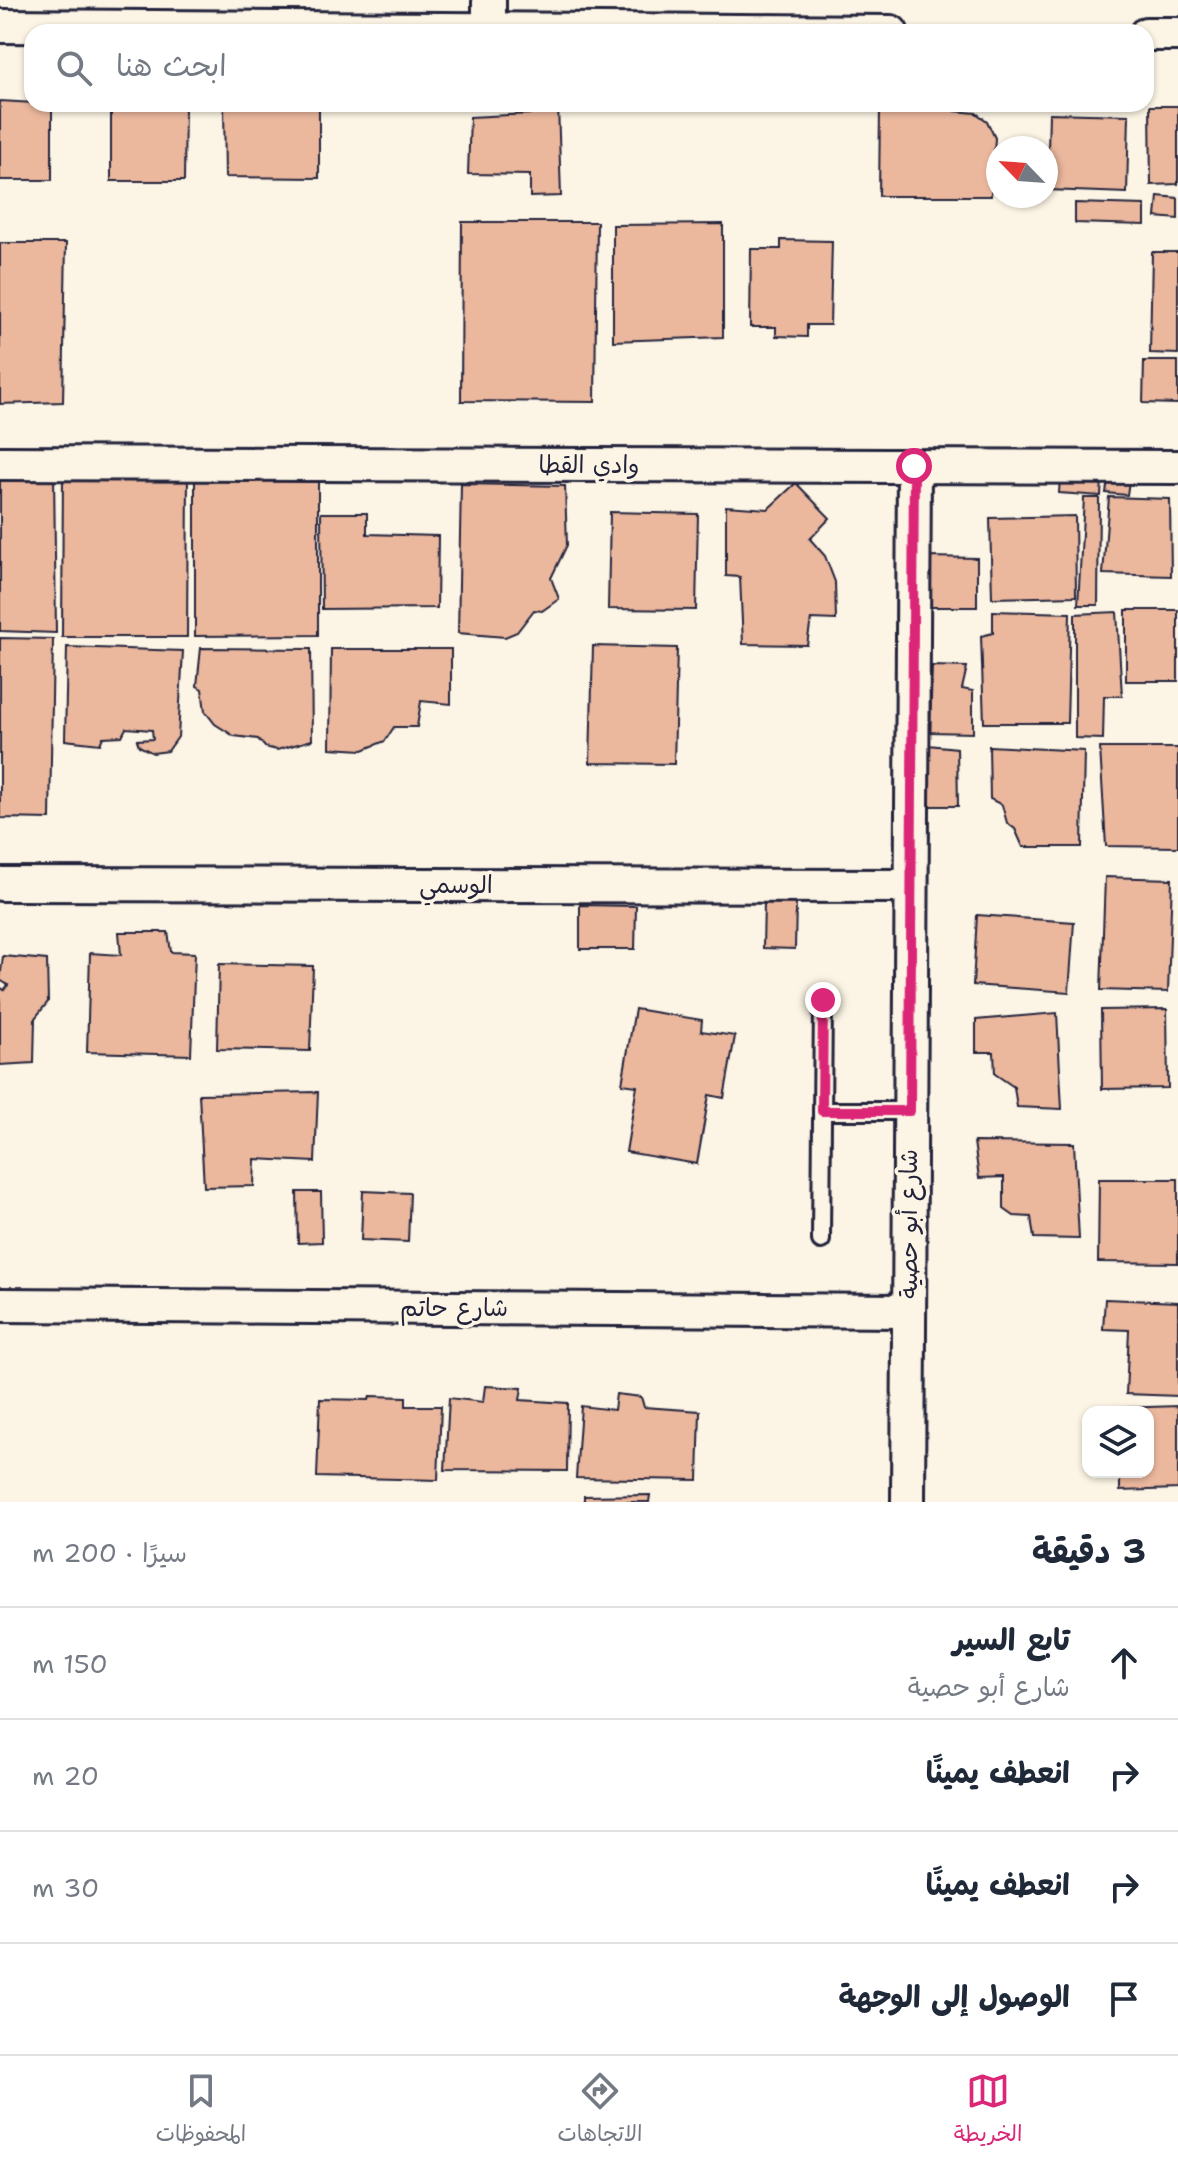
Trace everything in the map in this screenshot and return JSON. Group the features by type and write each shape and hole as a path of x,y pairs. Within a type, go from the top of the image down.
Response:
{"street":[{"path":"89,24 489,15 702,24"},
{"path":"0,26 24,25"},
{"path":"1154,34 1178,34"},
{"name":"وادي القطا","path":"0,463 1178,467"},
{"name":"شارع أبو حصية","path":"908,1502 914,466"},
{"name":"الوسمي","path":"0,884 911,886"},
{"name":"شارع حاتم","path":"0,1305 909,1311"}],"lane":[{"path":"821,1240 823,1000"},
{"path":"822,1111 910,1111"}],"building":[{"path":"0,101 24,102 24,112 52,112 52,180 0,180"},
{"path":"1154,106 1178,106 1178,184 1151,185 1150,112 1154,112"},
{"path":"111,112 185,112 184,181 111,181"},
{"path":"224,112 319,112 319,178 225,177"},
{"path":"558,112 561,196 530,197 530,175 468,174 470,117"},
{"path":"880,112 966,112 976,113 987,121 994,136 986,136 986,196 879,196"},
{"path":"1049,113 1129,115 1127,193 1058,190 1058,136 1048,136"},
{"path":"1158,196 1178,198 1178,219 1156,217"},
{"path":"1075,203 1145,205 1145,225 1075,223"},
{"path":"462,222 597,222 595,402 461,401"},
{"path":"723,224 723,337 613,341 613,225"},
{"path":"781,240 832,241 830,325 807,325 807,337 776,336 776,327 750,327 751,249 781,249"},
{"path":"0,243 43,243 42,356 0,357"},
{"path":"0,243 66,243 63,402 0,404"},
{"path":"1152,252 1178,252 1178,354 1150,353"},
{"path":"1144,361 1178,361 1178,404 1143,403"},
{"path":"0,466 54,473 56,633 0,631"},
{"path":"195,467 318,467 318,635 195,636"},
{"path":"188,472 187,637 62,637 63,473"},
{"path":"1109,472 1130,474 1127,495 1106,493"},
{"path":"1060,477 1102,479 1101,496 1059,493"},
{"path":"796,483 830,518 810,539 825,556 835,582 836,620 811,619 807,645 743,644 740,577 726,576 726,506 768,509"},
{"path":"461,484 565,486 567,545 551,578 559,599 542,611 534,610 517,632 505,637 458,633"},
{"path":"1109,497 1170,499 1171,576 1103,574"},
{"path":"1084,498 1099,498 1098,605 1078,605"},
{"path":"610,512 698,514 696,610 608,609"},
{"path":"321,513 367,513 367,534 438,536 437,608 322,609"},
{"path":"1075,516 1076,596 992,598 990,518"},
{"path":"928,557 977,558 977,607 928,607"},
{"path":"1126,610 1178,610 1178,681 1126,681"},
{"path":"993,611 1070,613 1067,723 984,723 981,636 993,633"},
{"path":"1117,612 1122,696 1104,696 1103,739 1075,738 1075,614"},
{"path":"0,638 53,639 50,819 0,818"},
{"path":"593,646 677,648 674,764 590,763"},
{"path":"67,647 183,651 178,737 168,751 153,753 139,746 137,740 153,739 152,730 126,728 122,736 103,737 100,744 65,740"},
{"path":"201,648 311,649 312,740 277,750 265,747 258,739 234,736 215,724 205,711 202,689 197,686"},
{"path":"331,649 451,649 451,704 421,701 417,727 394,727 385,741 363,750 330,748"},
{"path":"932,666 967,667 962,689 973,691 973,733 930,732"},
{"path":"928,745 957,748 958,806 927,806"},
{"path":"989,746 1084,751 1082,847 1023,847 1015,829 1007,823 1002,805 990,799"},
{"path":"1100,748 1178,748 1178,847 1106,846"},
{"path":"1105,877 1172,879 1168,992 1101,990"},
{"path":"764,902 796,902 795,949 763,948"},
{"path":"580,905 636,906 635,949 580,949"},
{"path":"977,915 1074,922 1069,992 973,985"},
{"path":"119,932 168,932 171,952 195,953 191,1055 87,1052 90,953 121,955"},
{"path":"3,956 47,960 48,1002 35,1018 34,1063 0,1065 0,987 4,990 8,985 0,980"},
{"path":"219,964 313,966 310,1051 217,1049"},
{"path":"635,1009 702,1020 701,1031 735,1036 724,1098 709,1095 697,1164 626,1152 637,1086 622,1084"},
{"path":"1167,1009 1168,1088 1102,1089 1101,1010"},
{"path":"1057,1013 1062,1109 1017,1107 1014,1087 995,1074 994,1052 976,1052 976,1020"},
{"path":"318,1092 315,1162 255,1159 254,1186 204,1187 199,1094"},
{"path":"974,1142 1074,1143 1079,1239 1034,1238 1031,1217 1014,1216 1004,1209 1004,1177 979,1178"},
{"path":"1099,1179 1178,1179 1178,1263 1098,1262"},
{"path":"363,1191 410,1193 408,1242 361,1240"},
{"path":"297,1192 321,1192 322,1242 298,1243"},
{"path":"1105,1299 1178,1302 1178,1396 1126,1394 1129,1330 1103,1329"},
{"path":"485,1386 522,1388 520,1400 568,1403 567,1471 445,1470 449,1398 483,1402"},
{"path":"616,1394 641,1397 644,1407 700,1411 698,1480 576,1478 581,1406 614,1410"},
{"path":"370,1396 406,1397 406,1406 441,1406 438,1480 317,1477 320,1399 369,1400"},
{"path":"1178,1406 1178,1489 1120,1491 1120,1478 1154,1478 1154,1407"},
{"path":"650,1495 649,1502 584,1502 584,1496"}],"route":[{"path":"823,1000 822,1111 910,1111 914,466"}]}
